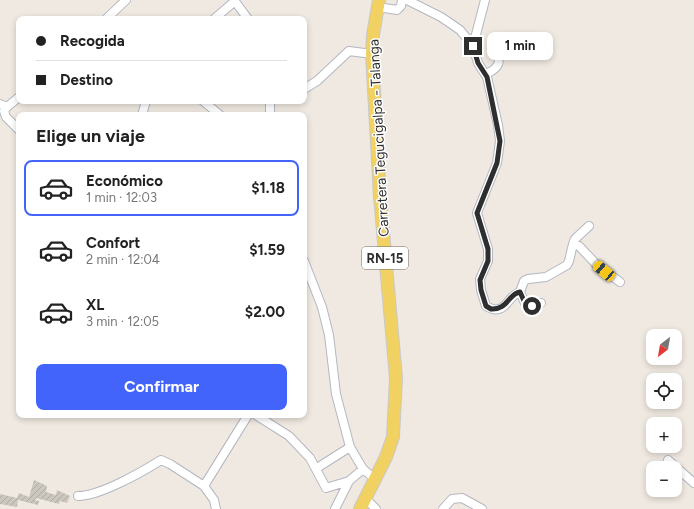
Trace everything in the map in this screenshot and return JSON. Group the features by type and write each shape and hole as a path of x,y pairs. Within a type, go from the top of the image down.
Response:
{"main road":[{"name":"Carretera Tegucigalpa - Talanga","path":"363,504 386,457 393,436 396,378 380,197 372,54 372,35 379,4"}],"street":[{"path":"109,16 126,0"},
{"path":"217,16 234,0 246,16"},
{"path":"379,4 397,10 401,6 402,0"},
{"path":"407,0 450,22 473,46 478,63 486,74 498,125 500,141 497,163 477,213 488,249 488,261 480,280 481,290 486,306 496,309 509,302 514,294 520,292"},
{"path":"473,46 486,0"},
{"path":"486,74 496,70 498,65 499,45 502,42 506,41 525,50"},
{"path":"307,87 317,81 349,51 372,54"},
{"path":"16,99 4,105 3,119 16,128"},
{"path":"207,104 216,112"},
{"path":"541,303 529,306 525,303 520,292 524,281 546,276 567,264 575,238 589,226"},
{"path":"573,244 579,246 597,265 620,282"},
{"path":"307,269 322,307 328,328 336,394 350,446 363,469 375,479"},
{"path":"204,486 246,418"},
{"path":"261,418 289,436 317,468 326,488 349,481"},
{"path":"317,468 350,446"},
{"path":"78,496 89,496 143,471 161,460 170,464 204,486 214,500 216,509"},
{"path":"668,460 694,483"},
{"path":"335,509 349,481 363,469"},
{"path":"443,509 452,499 462,498 482,509"},
{"path":"363,504 376,509"}],"building":[{"path":"34,480 47,486 46,492 56,495 57,490 70,496 67,503 60,501 59,504 36,498 35,500 39,501 38,505 18,500 17,507 0,504 0,494 17,498 19,493 29,497"}],"route":[{"path":"473,46 478,63 487,77 498,125 500,141 497,163 488,187 482,196 477,213 488,249 488,261 480,280 481,290 486,306 491,309 496,309 503,306 509,302 517,292 522,294 525,303 532,306"}]}
